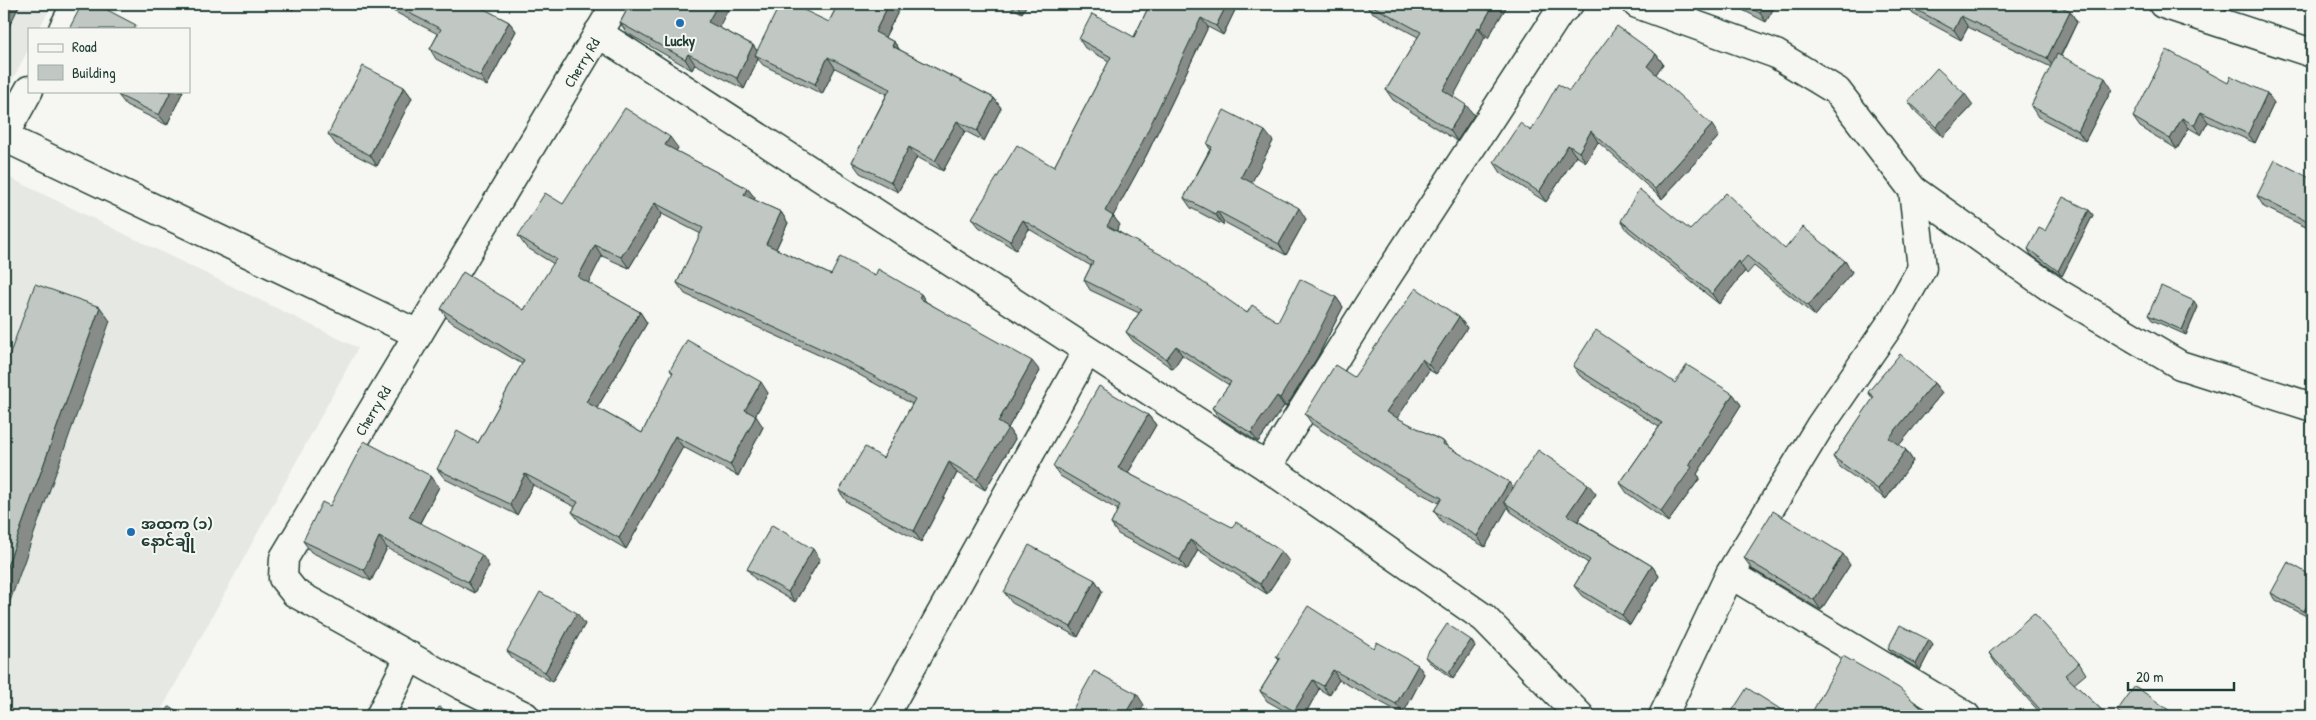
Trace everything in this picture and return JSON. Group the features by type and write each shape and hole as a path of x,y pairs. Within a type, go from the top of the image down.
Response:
{"street":[{"path":"64,28 76,4"},
{"name":"Cherry Rd","path":"525,716 461,685 295,593 283,578 284,558 616,4"},
{"path":"1267,467 1380,287 1559,14 1569,4"},
{"path":"1637,4 1776,54 1838,91 1913,190 2058,293 2180,365 2312,407"},
{"path":"2163,4 2194,9 2312,53"},
{"path":"598,33 1267,467 1484,618 1580,716"},
{"path":"28,92 4,136 418,334"},
{"path":"1663,716 1730,574 1820,426 1893,320 1922,268 1913,190"},
{"path":"884,716 1087,351"},
{"path":"1730,574 1966,716"},
{"path":"380,716 410,656"}],"shaded area":[{"path":"4,4 52,4 40,28 28,28 28,50 4,96"},
{"name":"အထက (၁) နောင်ချို","path":"4,175 358,348 158,716 4,716"}],"building":[{"path":"4,4 8,4 4,12"},
{"path":"82,4 96,4 136,25 134,28 70,28"},
{"path":"391,4 475,4 509,22 480,76 430,49 441,29"},
{"path":"630,4 718,4 708,22 753,45 737,78 688,54 685,59 620,23"},
{"path":"780,4 791,4 829,22 838,4 889,4 875,32 894,42 892,46 994,98 977,131 957,121 935,161 909,147 891,182 852,162 890,89 828,57 815,84 755,55"},
{"path":"1150,4 1227,4 1216,26 1201,18 1141,145 1105,211 1113,216 1107,226 1171,260 1247,313 1252,305 1278,322 1300,279 1336,297 1310,349 1280,398 1277,396 1251,433 1212,408 1231,382 1176,346 1166,359 1126,332 1142,309 1084,280 1093,262 1023,220 1010,241 972,218 1017,145 1054,167 1111,57 1079,39 1092,14 1134,37"},
{"path":"1369,4 1494,4 1480,28 1478,27 1443,90 1466,105 1450,130 1386,90 1421,32"},
{"path":"1742,4 1765,4 1760,13"},
{"path":"1906,4 2055,4 2070,11 2047,58 1961,16 1954,30"},
{"path":"1617,26 1656,54 1647,66 1712,125 1655,189 1591,131 1579,152 1568,145 1539,192 1494,162 1520,123 1531,131 1558,84 1569,91"},
{"path":"2167,50 2228,83 2231,76 2267,93 2248,134 2201,112 2194,125 2182,118 2170,139 2133,117"},
{"path":"2057,54 2105,78 2078,131 2031,106"},
{"path":"363,66 404,87 370,155 328,134"},
{"path":"1937,68 1965,94 1936,127 1908,101"},
{"path":"120,92 170,92 159,115 118,95"},
{"path":"625,108 670,137 665,145 747,188 744,195 781,212 766,244 831,275 840,257 875,276 878,269 921,294 919,298 1032,361 998,422 1008,428 977,479 949,462 914,531 839,491 865,447 883,458 915,399 839,357 677,283 703,228 655,203 621,257 595,245 578,277 640,312 586,402 642,433 673,372 670,370 687,340 761,382 745,410 756,416 730,465 675,436 619,538 572,512 578,502 525,474 510,504 437,469 457,431 478,443 524,360 441,309 463,272 524,310 556,259 518,236 545,193 563,204"},
{"path":"1224,110 1265,131 1241,177 1299,208 1279,244 1217,211 1215,214 1184,198 1212,147 1207,144"},
{"path":"2275,160 2312,179 2312,224 2257,196"},
{"path":"1639,189 1690,230 1726,193 1785,249 1803,227 1845,261 1808,306 1747,256 1740,264 1738,261 1712,294 1621,221"},
{"path":"2063,197 2089,210 2058,271 2028,249 2039,228 2045,231"},
{"path":"35,284 100,307 4,575 4,370"},
{"path":"2161,286 2194,301 2182,330 2148,315"},
{"path":"1416,288 1459,317 1428,364 1422,359 1386,412 1444,442 1443,444 1509,482 1477,536 1434,511 1442,498 1396,473 1305,414 1335,365 1354,377"},
{"path":"1596,330 1675,383 1687,365 1733,394 1689,465 1692,467 1661,511 1620,483 1662,423 1573,366"},
{"path":"1900,354 1934,383 1889,438 1906,450 1878,489 1833,457 1874,397 1868,392"},
{"path":"1099,386 1148,415 1118,468 1232,527 1236,522 1281,551 1260,584 1190,540 1180,560 1111,524 1120,505 1053,466"},
{"path":"364,441 431,476 409,517 482,555 468,582 379,537 364,570 303,541 322,502 330,506"},
{"path":"1538,450 1588,484 1567,515 1652,566 1622,615 1574,586 1590,560 1504,502"},
{"path":"1773,511 1843,554 1814,600 1744,558"},
{"path":"772,525 813,549 788,592 747,569"},
{"path":"1029,545 1095,580 1071,627 1004,592"},
{"path":"2288,562 2312,576 2312,597 2304,611 2271,593"},
{"path":"540,592 577,613 545,672 507,651"},
{"path":"1308,606 1374,648 1377,642 1418,665 1396,704 1333,670 1323,686 1313,680 1294,711 1260,691 1280,659 1276,657"},
{"path":"2034,613 2079,663 2065,675 2108,716 2046,716 1989,653"},
{"path":"1447,624 1471,640 1449,673 1425,657"},
{"path":"1900,625 1929,640 1916,664 1888,648"},
{"path":"1843,656 1899,688 1930,716 1810,716"},
{"path":"1094,671 1137,694 1124,716 1069,716"},
{"path":"2135,686 2177,716 2123,716 2117,711"},
{"path":"1747,688 1791,716 1729,716"},
{"path":"169,707 190,716 164,716"},
{"path":"439,707 457,716 434,716"},
{"path":"1507,712 1513,716 1504,716"}],"place":[{"name":"Lucky","path":"680,23"},
{"name":"အထက (၁) နောင်ချို","path":"131,532"}]}
